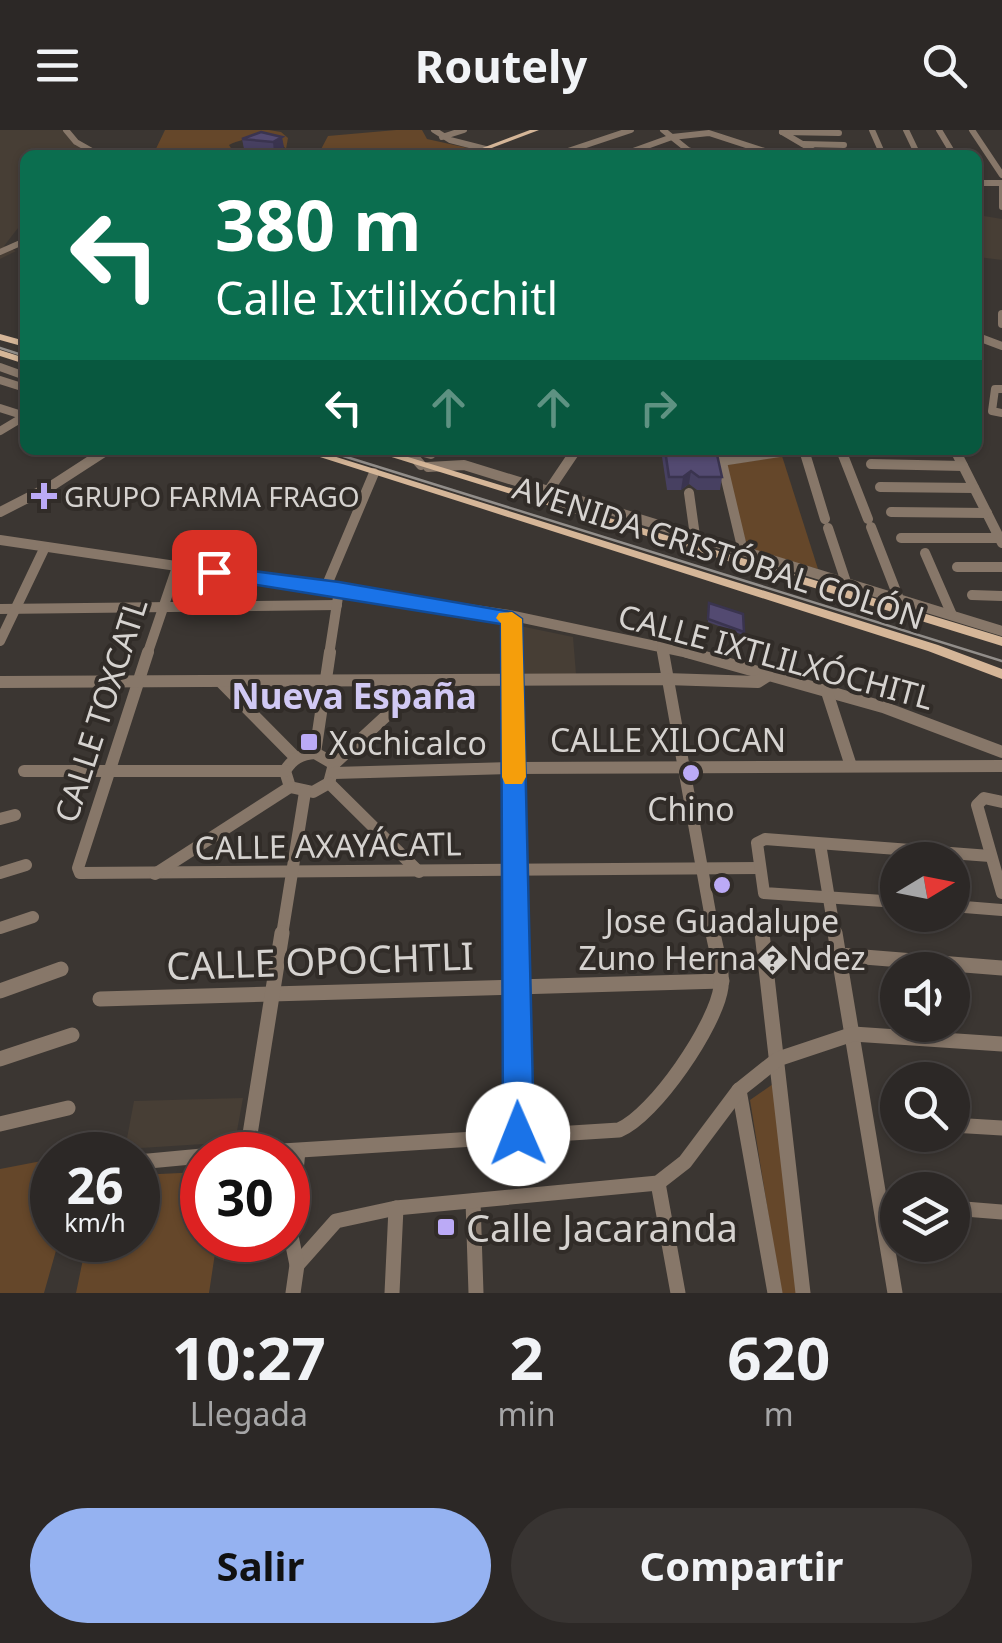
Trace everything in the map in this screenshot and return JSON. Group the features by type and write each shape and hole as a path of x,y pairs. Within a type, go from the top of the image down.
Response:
{"main road":[{"path":"493,150 536,130"},
{"path":"494,150 549,130"},
{"name":"AVENIDA CRISTÓBAL COLÓN","path":"319,455 932,648 1002,674"},
{"name":"AVENIDA CRISTÓBAL COLÓN","path":"396,455 1002,642"}],"street":[{"path":"66,130 90,150"},
{"path":"426,130 482,150"},
{"path":"434,130 440,138"},
{"path":"440,138 464,130"},
{"path":"571,150 632,130"},
{"path":"664,130 688,150"},
{"path":"972,130 1002,175"},
{"path":"780,131 839,132 846,150"},
{"path":"780,131 812,150"},
{"path":"637,150 704,132 762,150"},
{"path":"756,150 778,144"},
{"path":"802,144 844,145"},
{"path":"1002,186 1002,208"},
{"path":"16,250 20,247"},
{"path":"1002,314 1002,324"},
{"path":"1002,389 994,390 992,412 1002,413"},
{"path":"0,504 47,482 87,455"},
{"path":"0,512 54,485 99,455"},
{"path":"416,455 427,462 464,465 548,490 1002,630"},
{"path":"422,455 427,462"},
{"path":"548,490 572,455"},
{"path":"720,455 743,551"},
{"path":"806,455 846,582"},
{"path":"843,455 899,598"},
{"path":"902,538 1001,541 957,455"},
{"path":"871,464 962,466"},
{"path":"374,472 333,587 337,605 315,753 419,872"},
{"path":"880,486 974,488"},
{"path":"689,493 695,536"},
{"path":"891,512 986,513"},
{"name":"CALLE IXTLILXÓCHITL","path":"0,540 333,587 662,645 925,719 1002,752"},
{"path":"0,641 45,547"},
{"path":"925,553 952,615"},
{"name":"CALLE TOXCATL","path":"79,871 107,770 176,567"},
{"path":"957,567 1002,567"},
{"path":"972,595 1002,596"},
{"path":"0,609 337,605"},
{"path":"512,619 518,1134"},
{"path":"310,1150 619,1130 634,1124 710,1024 720,1002 722,981 662,645"},
{"path":"0,682 758,682 769,675"},
{"path":"220,681 296,758"},
{"path":"250,1132 305,792 332,773 423,682"},
{"path":"827,692 850,766"},
{"path":"285,772 296,758 315,753"},
{"name":"CALLE XILOCAN","path":"332,773 514,768 1002,766"},
{"path":"24,770 285,772"},
{"path":"285,772 290,787"},
{"path":"290,787 305,792"},
{"path":"155,874 290,787"},
{"path":"1002,802 984,798 977,805 1002,893"},
{"path":"0,820 15,815"},
{"path":"880,900 764,893 758,841 990,856"},
{"path":"820,844 896,1293"},
{"path":"0,873 26,865"},
{"name":"CALLE AXAYÁCATL","path":"79,871 155,874 759,868"},
{"path":"970,907 1002,910"},
{"path":"0,928 33,917"},
{"path":"762,931 804,1293"},
{"path":"839,955 1002,968"},
{"path":"0,990 61,969"},
{"name":"CALLE OPOCHTLI","path":"100,1000 722,981"},
{"path":"293,1293 297,1264 336,1221 396,1208 658,1183 685,1162 739,1090 778,1059 852,1034 1002,1044"},
{"path":"0,1059 72,1035"},
{"path":"739,1090 775,1293"},
{"path":"0,1124 68,1108"},
{"path":"970,1125 1002,1128"},
{"path":"658,1183 678,1293"},
{"path":"473,1202 476,1293"},
{"path":"392,1293 396,1208"},
{"path":"970,1209 1002,1212"}],"shaded area":[{"path":"0,130 64,130 86,150 20,150 20,225 4,246 16,251 0,259"},
{"path":"165,130 269,130 288,138 286,149 278,140 247,139 229,145 232,150 155,150"},
{"path":"422,130 427,139 477,150 321,150 328,136"},
{"path":"982,216 1002,219 1002,260 982,258"},
{"path":"782,456 818,569 758,552 745,540 726,465"},
{"path":"520,626 573,637 576,674 521,674"},
{"path":"773,1084 800,1293 781,1293 750,1100"},
{"path":"243,1098 237,1132 180,1132 180,1146 160,1147 160,1132 128,1132 134,1101"},
{"path":"30,1163 30,1262 53,1262 44,1293 0,1293 0,1169"},
{"path":"180,1173 180,1262 214,1262 209,1293 76,1293 82,1262 160,1262 160,1174"}],"building":[{"path":"261,132 282,137 273,142 242,139"},
{"path":"666,455 717,455 722,477 699,477 691,471 683,477 669,477"},
{"path":"709,603 743,614 744,632 708,619"}],"tram line":[{"path":"0,348 20,354"},
{"path":"340,455 1002,661"}],"slow traffic":[{"path":"507,618 512,619 514,777"}],"place":[{"name":"GRUPO FARMA FRAGO","path":"44,496"},
{"name":"Xochicalco","path":"309,742"},
{"name":"Chino","path":"691,773"},
{"name":"Jose Guadalupe Zuno Herna�Ndez","path":"722,885"},
{"name":"Calle Jacaranda","path":"446,1227"}],"district":[{"name":"Nueva España","path":"354,695"}],"route":[{"path":"214,572 339,588 512,619 518,1134"}]}
